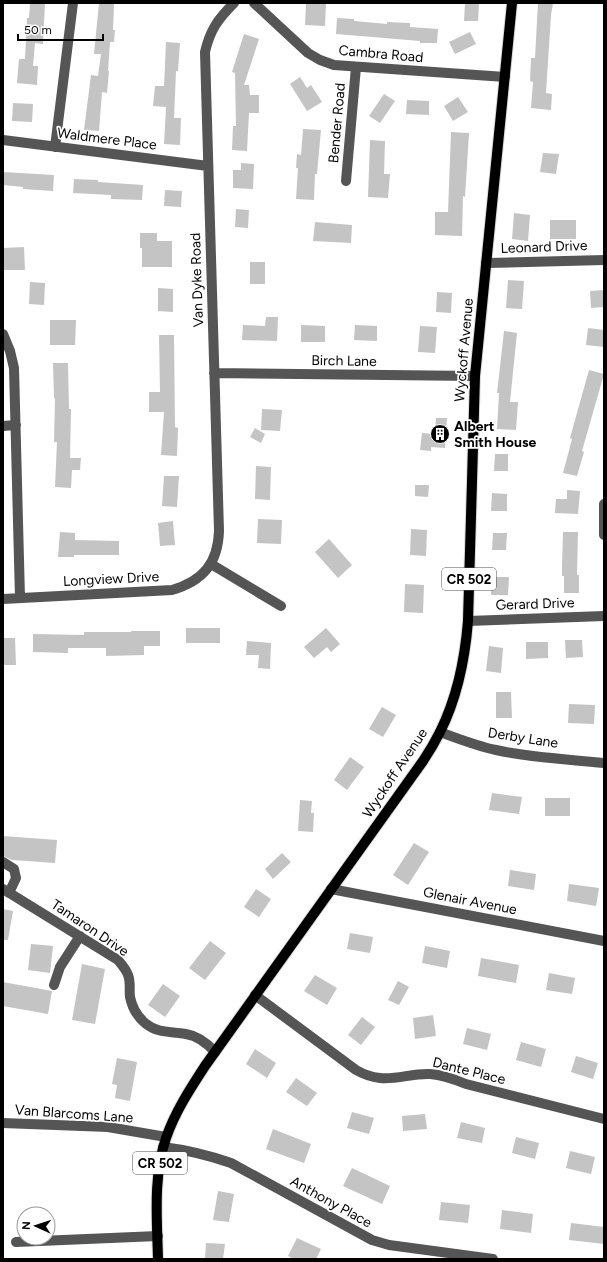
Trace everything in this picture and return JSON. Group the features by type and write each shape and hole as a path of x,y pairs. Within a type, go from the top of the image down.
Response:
{"main road":[{"name":"Wyckoff Avenue","path":"166,1137 178,1110 198,1076 255,994 423,761 440,732 452,704 460,678 465,651 468,620 475,376 512,3"},
{"name":"CR 502","path":"158,1259 156,1194 158,1170 166,1137"}],"street":[{"path":"55,147 73,3"},
{"name":"Van Dyke Road","path":"211,564 216,554 219,541 219,531 205,52 208,39 214,25 234,3"},
{"name":"Cambra Road","path":"254,3 308,52 320,60 334,65 356,68 505,77"},
{"name":"Bender Road","path":"346,181 356,68"},
{"name":"Waldmere Place","path":"3,140 208,166"},
{"name":"Leonard Drive","path":"486,263 604,260"},
{"path":"3,334 10,350 14,368 20,598"},
{"name":"Birch Lane","path":"214,373 475,376"},
{"path":"3,426 16,425"},
{"path":"604,504 604,536"},
{"path":"211,564 281,606"},
{"name":"Longview Drive","path":"3,599 172,590 185,586 195,580 204,573 211,564"},
{"name":"Gerard Drive","path":"468,620 604,616"},
{"name":"Derby Lane","path":"440,732 496,750 525,755 604,763"},
{"path":"6,864 14,869 16,878 6,891"},
{"name":"Glenair Avenue","path":"331,889 604,941"},
{"name":"Tamaron Drive","path":"6,891 118,960 124,966 128,975 130,996 133,1006 138,1016 146,1024 165,1032 187,1034 198,1037 215,1052"},
{"path":"54,985 60,967 80,936"},
{"name":"Dante Place","path":"255,994 356,1070 368,1076 387,1078 414,1074 431,1074 448,1077 466,1084 604,1119"},
{"name":"Van Blarcoms Lane","path":"3,1123 108,1127 166,1137"},
{"name":"Anthony Place","path":"163,1147 184,1149 208,1154 231,1163 372,1240 389,1245 493,1259"},
{"path":"56,1240 158,1236"}],"building":[{"path":"30,3 45,3 43,44 35,43 33,66 38,66 37,85 17,83 19,59 25,59 27,18 29,18"},
{"path":"99,3 114,3 113,30 115,30 114,42 110,42 107,93 102,92 99,131 84,130 91,75 98,76 101,54 94,54"},
{"path":"306,3 326,4 325,26 305,25"},
{"path":"465,3 479,3 478,21 464,21"},
{"path":"538,3 553,3 546,93 552,94 551,110 531,108 533,82 530,81 531,58 535,58"},
{"path":"337,18 387,24 387,22 410,23 410,27 438,29 437,43 420,43 420,41 336,34"},
{"path":"470,32 476,44 455,54 449,42"},
{"path":"244,34 259,39 244,85 249,85 250,95 259,95 259,113 249,113 247,151 232,150 233,126 236,126 235,73 232,72"},
{"path":"166,42 180,43 178,71 176,71 174,118 181,118 180,145 164,144 166,107 153,106 155,86 164,86"},
{"path":"300,77 307,88 311,85 322,102 307,111 290,84"},
{"path":"384,94 395,101 380,123 369,116"},
{"path":"458,97 468,112 453,121 444,106"},
{"path":"407,100 429,101 429,115 406,114"},
{"path":"13,103 33,104 32,122 12,121"},
{"path":"303,129 321,130 317,174 315,174 314,200 296,199 298,168 296,168 297,154 301,155"},
{"path":"451,132 469,133 465,197 463,196 462,236 435,235 435,212 448,212"},
{"path":"370,140 385,141 384,174 390,174 388,198 368,197"},
{"path":"543,153 559,154 556,174 540,172"},
{"path":"241,163 254,164 253,189 233,188 233,170 241,170"},
{"path":"3,172 54,175 53,191 23,189 23,187 3,185"},
{"path":"74,179 143,185 142,200 111,199 111,195 73,193"},
{"path":"165,190 182,191 181,207 164,206"},
{"path":"236,209 249,210 248,228 235,227"},
{"path":"514,213 530,215 528,241 512,239"},
{"path":"550,220 576,220 576,239 550,239"},
{"path":"315,222 352,225 351,243 313,241"},
{"path":"140,233 157,233 157,241 172,241 172,267 142,267"},
{"path":"24,247 25,270 3,270 3,248"},
{"path":"250,262 265,262 265,284 250,284"},
{"path":"508,280 524,281 522,309 506,308"},
{"path":"30,282 45,283 44,305 29,304"},
{"path":"158,288 173,289 173,312 158,311"},
{"path":"604,290 604,307 591,308 590,291"},
{"path":"437,292 452,293 451,313 436,312"},
{"path":"266,317 278,317 277,341 242,340 243,325 265,326"},
{"path":"50,320 76,320 75,345 50,345"},
{"path":"301,325 325,326 325,342 301,342"},
{"path":"355,325 377,326 377,341 354,340"},
{"path":"420,326 437,327 435,353 418,352"},
{"path":"588,328 604,330 604,347 586,345"},
{"path":"504,331 517,333 510,402 518,402 516,430 497,429 499,393 497,393"},
{"path":"159,335 174,335 175,427 178,428 177,456 161,455 164,412 149,412 149,392 160,392"},
{"path":"53,363 68,363 69,409 71,409 70,458 81,458 80,470 72,470 71,488 55,487 57,442 54,442 55,398"},
{"path":"589,370 604,374 582,451 584,452 577,476 563,473 572,439 570,438"},
{"path":"262,409 282,410 280,431 261,430"},
{"name":"Albert Smith House","path":"436,418 447,418 445,448 431,447 431,451 420,450 422,433 435,434"},
{"path":"255,428 265,434 261,443 250,437"},
{"path":"495,454 508,454 508,471 494,471"},
{"path":"256,466 271,467 270,500 255,499"},
{"path":"164,476 179,476 177,507 162,506"},
{"path":"415,485 429,485 428,497 415,496"},
{"path":"567,490 580,491 578,514 555,513 556,499 567,499"},
{"path":"492,493 507,494 507,511 491,511"},
{"path":"258,519 282,520 281,544 257,543"},
{"path":"173,521 175,545 160,546 158,523"},
{"path":"411,529 427,530 426,556 410,555"},
{"path":"60,532 75,533 75,540 119,541 119,555 74,555 74,557 58,557"},
{"path":"563,532 578,532 577,575 579,575 579,593 564,593 564,576 562,576"},
{"path":"493,533 507,533 506,550 492,550"},
{"path":"329,539 352,565 338,578 315,552"},
{"path":"492,577 509,577 508,595 491,595"},
{"path":"405,584 424,585 423,613 404,612"},
{"path":"186,628 220,628 220,643 186,643"},
{"path":"326,628 340,644 331,652 327,647 314,658 304,647"},
{"path":"160,631 160,646 144,646 144,655 106,656 106,648 68,648 68,653 33,652 33,634 84,635 84,632"},
{"path":"3,638 15,638 16,665 3,665"},
{"path":"565,640 582,640 583,657 566,658"},
{"path":"247,641 271,643 270,669 258,668 259,655 246,655"},
{"path":"526,642 548,642 548,658 526,659"},
{"path":"489,646 503,648 501,673 486,671"},
{"path":"496,692 511,692 512,718 496,718"},
{"path":"569,704 595,705 594,724 568,723"},
{"path":"382,707 396,715 383,737 369,729"},
{"path":"350,757 364,767 347,790 334,780"},
{"path":"492,793 522,797 519,814 489,810"},
{"path":"545,798 570,798 570,816 545,816"},
{"path":"300,800 312,801 311,813 314,813 313,832 298,831"},
{"path":"3,836 57,840 55,863 12,860 3,856"},
{"path":"414,843 429,852 408,885 393,875"},
{"path":"282,853 291,862 273,879 265,869"},
{"path":"510,870 536,874 534,890 508,886"},
{"path":"569,884 599,888 596,906 567,901"},
{"path":"256,889 271,899 259,917 244,907"},
{"path":"3,909 13,911 8,940 3,940"},
{"path":"350,933 373,937 370,953 347,949"},
{"path":"210,941 226,953 205,980 189,968"},
{"path":"31,944 53,946 50,973 28,970"},
{"path":"425,946 450,951 447,968 422,963"},
{"path":"481,958 519,965 516,983 478,976"},
{"path":"82,964 105,969 95,1024 72,1020"},
{"path":"549,973 575,978 572,994 546,990"},
{"path":"315,975 337,988 327,1005 304,991"},
{"path":"398,981 409,987 399,1005 388,1000"},
{"path":"3,982 52,991 48,1014 3,1006"},
{"path":"163,984 180,996 165,1017 148,1005"},
{"path":"433,1015 436,1036 415,1039 413,1018"},
{"path":"362,1017 375,1027 361,1045 348,1035"},
{"path":"467,1028 491,1034 487,1050 463,1044"},
{"path":"521,1042 546,1049 541,1067 516,1060"},
{"path":"255,1049 276,1063 267,1078 246,1064"},
{"path":"576,1056 598,1063 593,1079 571,1072"},
{"path":"117,1058 137,1062 130,1101 115,1098 117,1085 112,1084"},
{"path":"296,1078 317,1093 307,1106 286,1092"},
{"path":"352,1112 374,1118 369,1134 347,1128"},
{"path":"425,1114 427,1129 403,1131 402,1116"},
{"path":"461,1122 485,1128 482,1143 457,1138"},
{"path":"273,1129 311,1144 304,1163 266,1149"},
{"path":"516,1137 539,1143 535,1159 512,1153"},
{"path":"570,1151 595,1157 591,1174 566,1168"},
{"path":"352,1168 390,1186 382,1204 343,1186"},
{"path":"218,1191 234,1194 229,1222 213,1220"},
{"path":"441,1202 470,1205 468,1223 439,1220"},
{"path":"502,1210 533,1214 531,1233 500,1229"},
{"path":"571,1223 604,1227 604,1244 569,1240"},
{"path":"297,1238 321,1249 316,1259 294,1259 288,1256"},
{"path":"206,1243 225,1244 223,1259 205,1259"}],"place":[{"name":"Albert Smith House","path":"440,434"}]}
